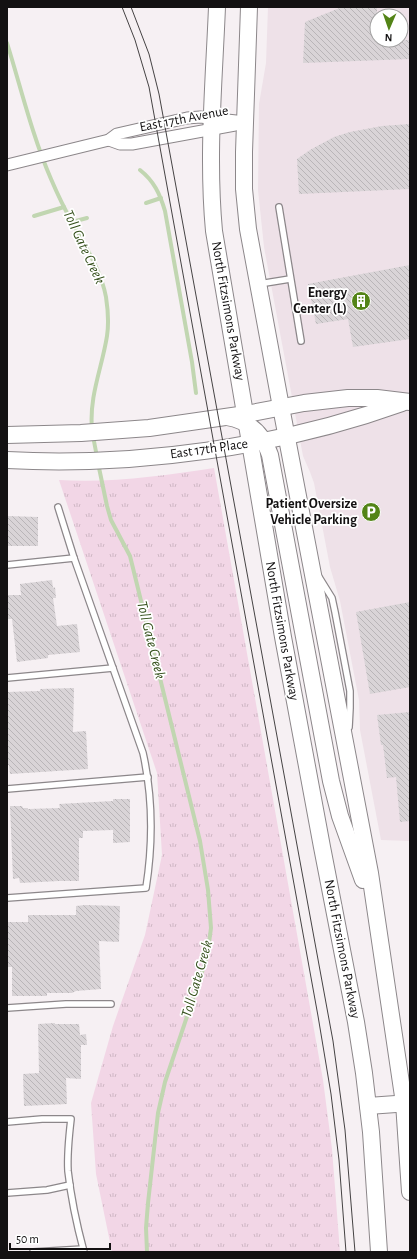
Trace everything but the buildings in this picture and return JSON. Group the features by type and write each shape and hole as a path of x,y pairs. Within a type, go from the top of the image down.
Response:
{"main road":[{"name":"North Fitzsimons Parkway","path":"217,7 211,181 214,231 247,419 257,441 283,637 356,1022 368,1106 379,1252"},
{"path":"249,7 244,179 246,207 258,284 286,436 378,921 407,1103 410,1192"},
{"name":"East 17th Place","path":"7,435 81,433 149,428 227,417 247,419 281,407 348,398 376,398 408,402"},
{"name":"East 17th Place","path":"7,460 60,462 124,459 215,449 286,436 352,419 408,402"},
{"path":"257,441 270,455 334,794 340,816 378,921"},
{"path":"368,1106 407,1103"}],"street":[{"name":"East 17th Avenue","path":"7,165 109,140 118,134 187,118 200,117 212,124 245,122"}],"lane":[{"path":"279,207 301,342"},
{"path":"258,284 290,279"},
{"path":"7,898 146,888 150,863 152,839 150,794 148,777 140,744 74,558 58,507"},
{"path":"7,564 74,558"},
{"path":"7,678 113,668"},
{"path":"7,789 148,777"},
{"path":"7,1008 66,1004 110,1004"},
{"path":"7,1122 72,1119 68,1143 68,1170 84,1251 33,1252"},
{"path":"7,1193 47,1190 70,1185"}],"shaded area":[{"path":"268,7 410,7 410,841 381,840 360,730 359,700 340,601 330,567 314,483 303,456 264,247 258,190 259,104 266,63"}],"green space":[{"path":"214,468 323,1080 332,1149 340,1252 112,1252 96,1174 91,1103 113,1026 145,935 162,855 157,773 59,480 118,480"}],"waterway":[{"name":"Toll Gate Creek","path":"7,43 32,128 44,162 63,206 87,249 104,287 108,316 108,331 92,405 92,429"},
{"path":"140,170 156,188 165,211 192,362 196,393"},
{"path":"146,203 161,198"},
{"path":"34,216 64,207"},
{"path":"72,222 87,218"},
{"name":"Toll Gate Creek","path":"93,436 97,457"},
{"name":"Toll Gate Creek","path":"98,463 111,520 130,556 200,841 208,890 211,928 207,957 165,1082 158,1113 146,1228 147,1252"}],"tram line":[{"path":"122,7 135,40 149,87 318,1016 331,1094 339,1160 346,1252"},
{"path":"131,7 149,54 159,94 333,1041 345,1130 355,1252"}],"place":[{"name":"Energy Center (L)","path":"361,301"},
{"name":"Patient Oversize Vehicle Parking","path":"371,512"}]}
